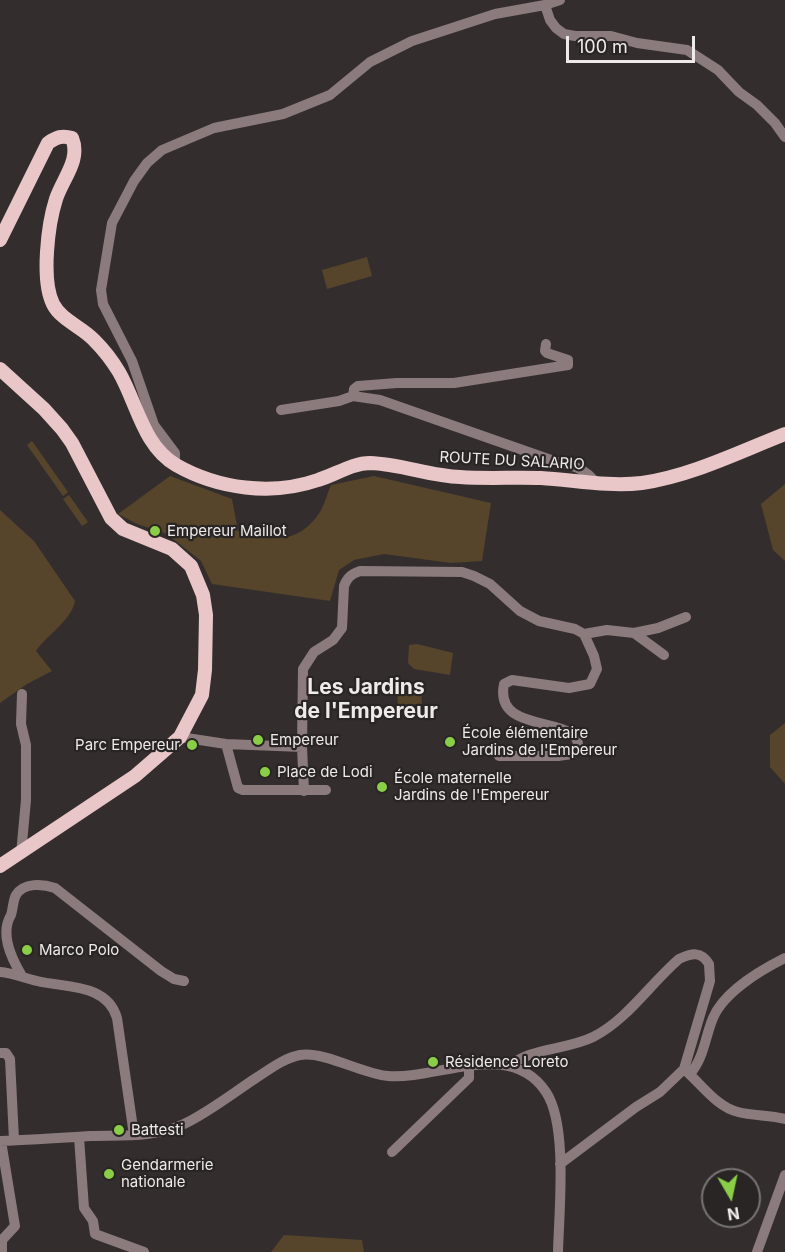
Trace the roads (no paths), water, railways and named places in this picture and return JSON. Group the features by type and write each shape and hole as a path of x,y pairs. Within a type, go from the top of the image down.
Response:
{"main road":[{"name":"ROUTE DU SALARIO","path":"0,240 48,143 56,137 72,138 76,148 74,159 56,199 49,230 47,277 53,304 60,314 94,340 118,372 144,427 157,448 175,464 212,481 263,489 292,487 368,463 459,477 642,483 700,466 785,434"},
{"path":"0,369 44,409 62,429 72,443 111,518 123,529 172,549 191,566 203,595 206,615 204,686 199,705 180,737 135,776 0,866"}],"street":[{"path":"175,464 175,453 154,425 132,361 103,304 101,290 112,223 134,181 147,163 162,150 214,128 283,114 330,95 370,62 412,41 495,14 560,0"},
{"path":"545,5 550,20 564,34 611,36 637,44 687,50 718,70 739,92 757,105 785,137"},
{"path":"353,396 354,389 358,386 397,382 454,383 568,365 568,360 547,353 546,344"},
{"path":"282,410 339,401 353,396 380,400 579,468 588,472 596,482"},
{"path":"304,791 303,669 314,652 333,640 342,628 346,580 352,574 368,570 462,572 490,584 520,611 539,621 575,629 584,634 597,669 590,684 569,688 512,680 504,684 502,693 509,711 566,731 576,737 579,742 578,749 572,754 558,756 499,756"},
{"path":"584,634 607,630 634,633 658,628 686,617"},
{"path":"634,633 664,655"},
{"path":"21,854 26,800 26,745 21,724 22,694"},
{"path":"180,737 226,744 302,747"},
{"path":"226,744 238,788 326,790"},
{"path":"22,976 1,941 0,929 4,921 12,915 16,895 22,889 44,884 55,888 161,971 174,979 184,981"},
{"path":"510,1066 524,1056 559,1049 594,1037 614,1023 679,959 691,954 699,954 706,959 711,971 710,981 687,1072"},
{"path":"560,1164 636,1107 698,1065 713,1019 727,996 771,965 785,958"},
{"path":"0,972 92,991 115,1010 134,1135"},
{"path":"0,1053 6,1053 10,1059 14,1140"},
{"path":"2,1252 2,1240 15,1226 1,1141 155,1133 184,1124 272,1067 302,1055 317,1056 389,1076 490,1064 510,1066 530,1076 545,1090 554,1107 558,1124 560,1164 558,1252"},
{"path":"392,1152 469,1078 469,1066"},
{"path":"687,1072 727,1107 737,1112 785,1119"},
{"path":"79,1137 84,1208 93,1221 95,1234 122,1249 144,1252"},
{"path":"757,1252 785,1175"}],"place":[{"name":"Empereur Maillot","path":"155,531"},
{"name":"Empereur","path":"258,740"},
{"name":"École élémentaire Jardins de l'Empereur","path":"450,742"},
{"name":"Parc Empereur","path":"192,745"},
{"name":"Place de Lodi","path":"265,772"},
{"name":"École maternelle Jardins de l'Empereur","path":"382,787"},
{"name":"Marco Polo","path":"27,950"},
{"name":"Résidence Loreto","path":"433,1062"},
{"name":"Battesti","path":"119,1130"},
{"name":"Gendarmerie nationale","path":"109,1174"}],"district":[{"name":"Les Jardins de l'Empereur","path":"366,700"}]}
